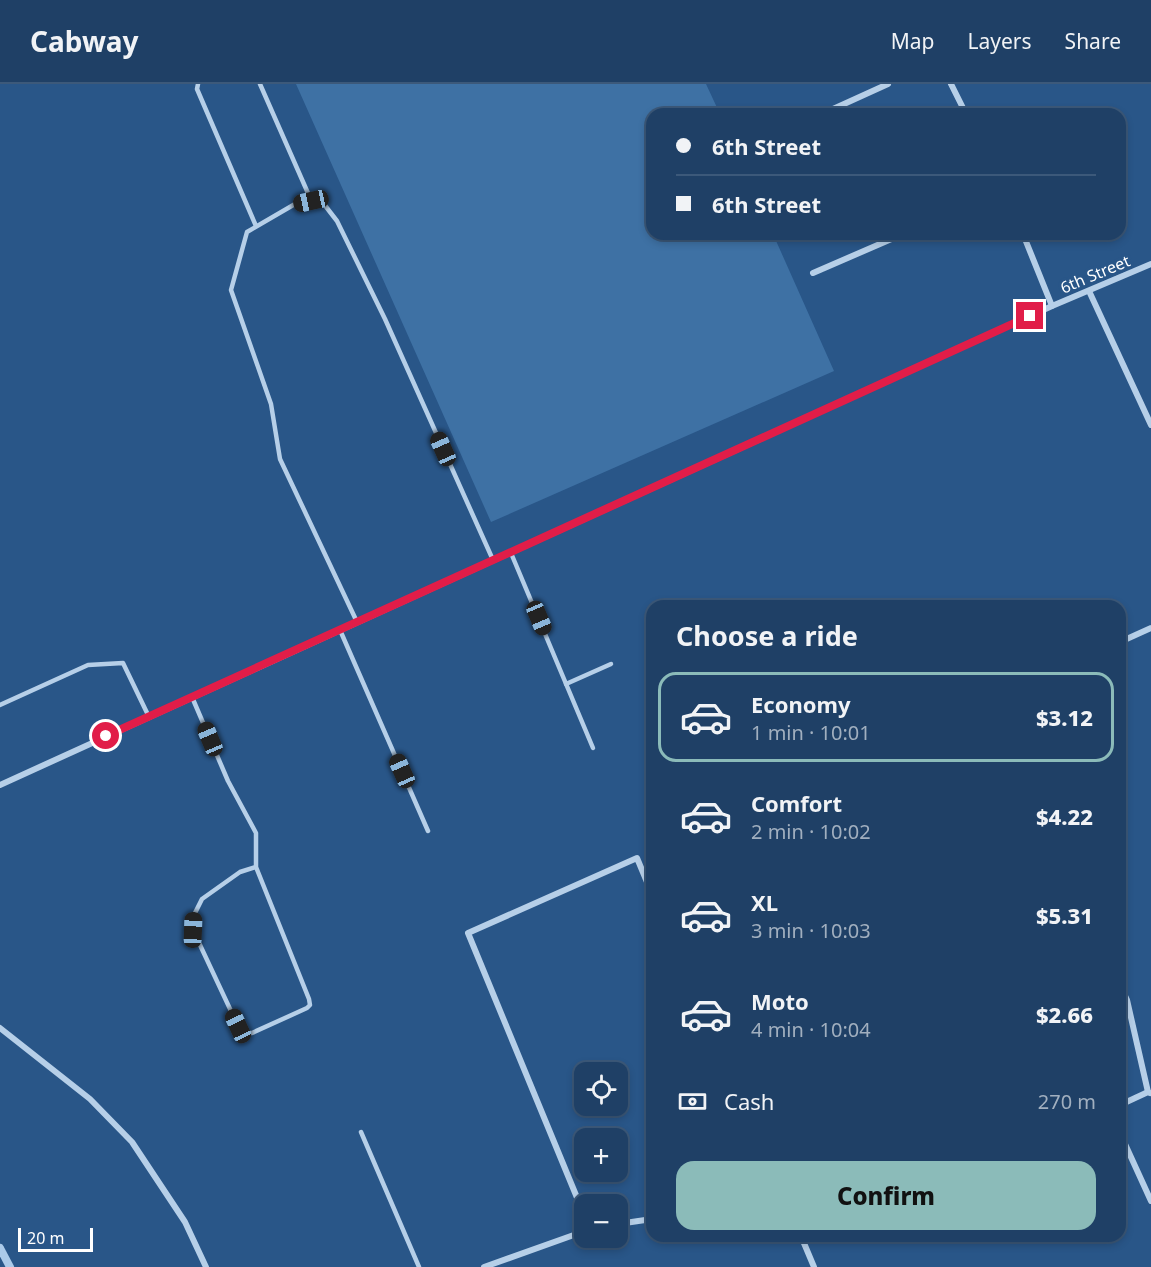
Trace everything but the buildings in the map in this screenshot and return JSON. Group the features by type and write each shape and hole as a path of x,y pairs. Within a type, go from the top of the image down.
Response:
{"street":[{"path":"835,108 888,84"},
{"path":"951,84 963,108"},
{"path":"813,273 889,240"},
{"path":"1025,240 1052,306"},
{"name":"6th Street","path":"0,784 1052,306 1151,264"},
{"path":"1089,291 1151,425"},
{"path":"1126,639 1151,628"},
{"path":"576,1194 468,933 637,858 646,880"},
{"path":"1126,998 1149,1093 1126,1102"},
{"path":"0,1028 90,1099 132,1142 185,1222 206,1267"},
{"path":"1126,1146 1151,1201"},
{"path":"628,1223 646,1220"},
{"path":"484,1267 574,1234"},
{"path":"804,1242 814,1267"}],"lane":[{"path":"198,84 196,89 256,226"},
{"path":"260,84 311,201"},
{"path":"357,622 280,459 271,404 231,290 247,232 295,204 321,198 337,221 385,319 493,560"},
{"path":"511,553 593,748"},
{"path":"340,630 428,831"},
{"path":"0,705 88,665 123,663 149,717"},
{"path":"566,684 611,664"},
{"path":"192,697 228,781 256,832 256,867 310,1005 252,1033 244,1033 238,1026 193,930 193,917 202,899 240,872 256,867"},
{"path":"361,1132 419,1267"}],"shaded area":[{"path":"296,84 706,84 717,108 646,108 646,240 776,240 834,371 491,522"}],"waterway":[{"path":"0,1248 10,1267"}],"route":[{"path":"106,736 1030,316"}]}
